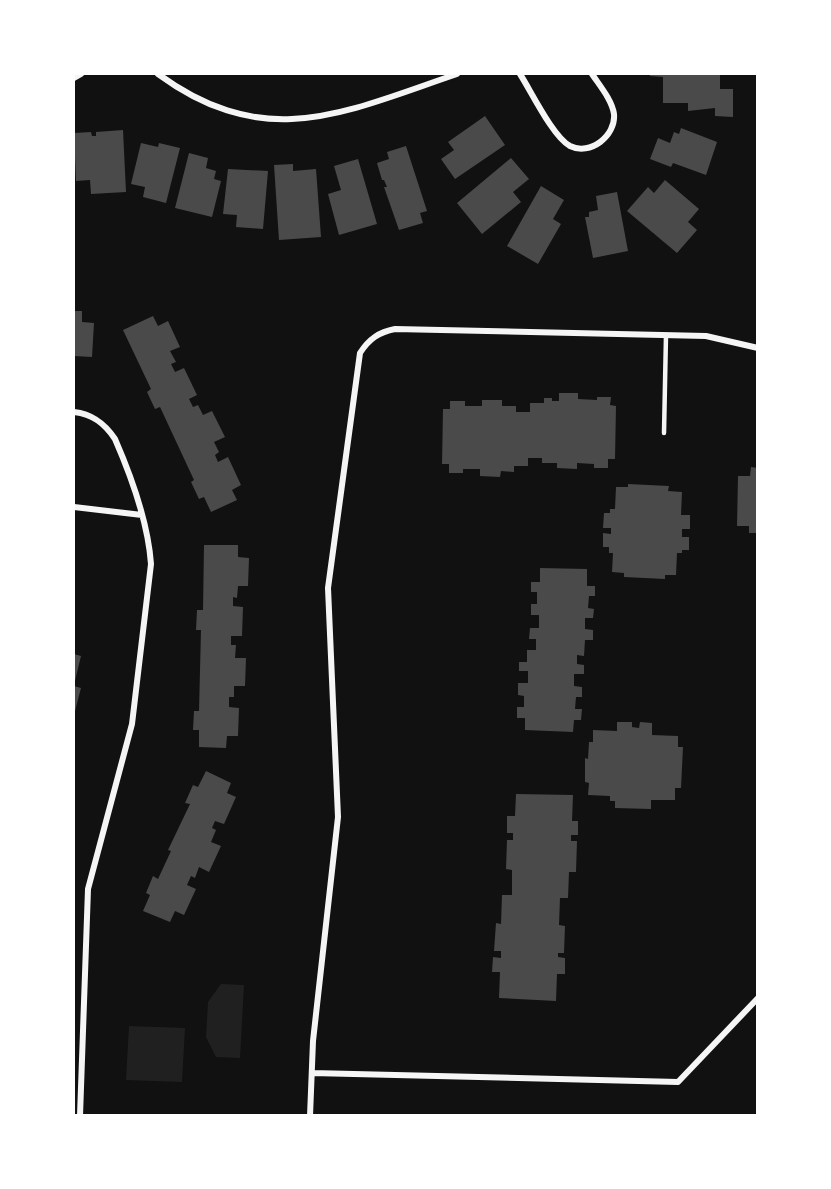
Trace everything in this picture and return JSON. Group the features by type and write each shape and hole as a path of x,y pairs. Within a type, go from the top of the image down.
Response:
{"street":[{"path":"74,78 81,74"},
{"path":"158,74 188,94 221,109 268,120 280,120 328,116 457,74"},
{"path":"520,74 556,133 568,145 588,148 594,147 607,136 614,120 611,103 592,74"},
{"path":"310,1116 313,1041 338,817 328,588 358,358 366,344 381,332 395,329 706,336 758,348"},
{"path":"74,412 89,415 100,421 115,439 148,536 151,572 132,724 86,904 80,1116"},
{"path":"74,507 142,515"},
{"path":"312,1073 678,1082 758,998"}],"lane":[{"path":"664,433 666,335"}],"shaded area":[{"path":"221,984 244,985 240,1058 216,1057 206,1037 208,1002"},
{"path":"129,1026 185,1028 182,1082 126,1080"}],"building":[{"path":"650,74 720,74 720,89 733,89 733,117 715,116 715,108 688,111 688,103 663,103 663,77 650,76"},
{"path":"485,116 505,145 455,179 441,159 454,150 448,142"},
{"path":"681,128 717,142 706,175 673,163 671,167 650,159 658,138 670,143 674,132 679,134"},
{"path":"123,130 126,192 91,194 90,180 76,181 74,133 91,132 92,136 96,136 96,132"},
{"path":"141,143 158,147 159,143 180,148 166,203 143,197 145,187 131,184"},
{"path":"406,146 427,211 420,213 423,223 399,230 384,187 387,187 382,180 377,163 389,159 387,152"},
{"path":"189,153 208,158 206,168 216,171 214,179 221,181 212,217 175,208"},
{"path":"511,158 529,179 513,192 521,202 482,234 457,203"},
{"path":"358,159 377,224 339,235 328,194 341,190 334,166"},
{"path":"293,164 293,171 316,169 321,237 279,240 274,165"},
{"path":"228,169 268,171 263,229 236,227 237,215 223,214"},
{"path":"665,180 699,209 688,222 697,230 677,253 627,211 648,187 654,193"},
{"path":"541,186 564,200 553,219 561,224 538,264 507,246"},
{"path":"617,192 628,251 593,258 585,217 589,217 589,212 598,210 596,196"},
{"path":"74,311 82,311 82,322 94,323 92,357 74,356"},
{"path":"153,316 158,326 168,321 180,347 170,351 176,362 171,364 175,372 184,368 197,395 189,399 193,407 198,405 203,415 212,411 225,437 214,442 219,452 215,455 218,462 228,457 241,485 232,490 237,500 211,512 204,497 199,499 191,482 194,480 160,407 155,409 147,392 151,389 123,330"},
{"path":"559,393 578,393 578,399 597,400 597,397 611,397 610,405 616,406 615,459 608,459 608,468 594,468 594,464 577,463 577,469 557,468 557,463 542,463 542,458 528,458 528,466 514,466 514,472 501,471 500,477 480,476 480,469 463,469 463,473 449,473 449,464 442,464 443,409 450,409 450,401 465,401 465,406 482,406 482,400 502,400 502,406 516,406 516,412 530,412 530,403 544,403 544,398 559,401"},
{"path":"751,467 758,468 758,533 749,533 749,526 737,526 738,476 750,476"},
{"path":"628,484 669,486 668,491 682,492 681,515 690,515 690,529 682,529 682,537 689,537 689,550 677,553 676,575 665,575 665,579 624,577 624,573 612,572 613,553 609,553 609,547 603,547 603,533 611,534 611,528 603,528 604,513 610,513 610,509 615,509 616,487 628,487"},
{"path":"204,545 238,545 238,557 249,558 248,586 238,586 237,598 233,597 233,606 243,607 242,636 231,636 231,645 236,645 235,658 246,658 245,686 234,686 234,697 229,697 229,707 239,708 238,736 227,736 226,748 199,747 199,730 193,730 194,711 199,711 201,630 196,630 197,610 203,610"},
{"path":"540,568 587,569 587,586 595,586 595,596 589,596 588,608 594,609 593,618 585,618 585,629 593,630 593,640 585,640 584,656 577,655 577,664 584,665 584,674 574,674 574,686 582,687 582,697 576,697 575,709 582,709 581,720 574,720 573,732 525,730 525,718 517,718 517,707 524,707 524,696 518,695 518,683 528,683 528,671 519,671 519,662 527,662 527,650 536,650 536,639 529,639 530,628 539,628 539,615 531,615 531,604 537,604 537,592 531,592 531,582 540,582"},
{"path":"74,654 81,656 74,685"},
{"path":"74,686 81,688 74,715"},
{"path":"617,722 632,722 632,727 639,728 640,722 652,723 652,735 678,736 678,747 683,747 681,788 675,788 675,800 651,800 651,809 615,808 615,801 610,801 610,796 588,795 589,783 585,782 585,758 588,759 589,742 593,742 593,730 617,731"},
{"path":"206,771 231,783 227,793 236,797 224,824 215,821 212,828 216,830 211,842 221,846 209,872 199,867 195,878 191,876 187,885 196,889 184,915 175,911 170,922 143,911 150,895 146,893 153,876 158,879 171,851 168,850 190,804 185,803 193,785 198,787"},
{"path":"516,794 573,795 572,821 578,821 578,835 571,835 571,841 577,841 576,872 569,872 568,898 560,898 559,925 565,926 564,953 558,953 558,957 565,958 565,974 557,974 556,1001 499,998 500,972 492,972 493,957 501,958 501,951 494,951 496,923 501,924 502,895 512,895 512,870 506,869 507,840 513,840 513,833 507,833 507,816 515,816"}]}
